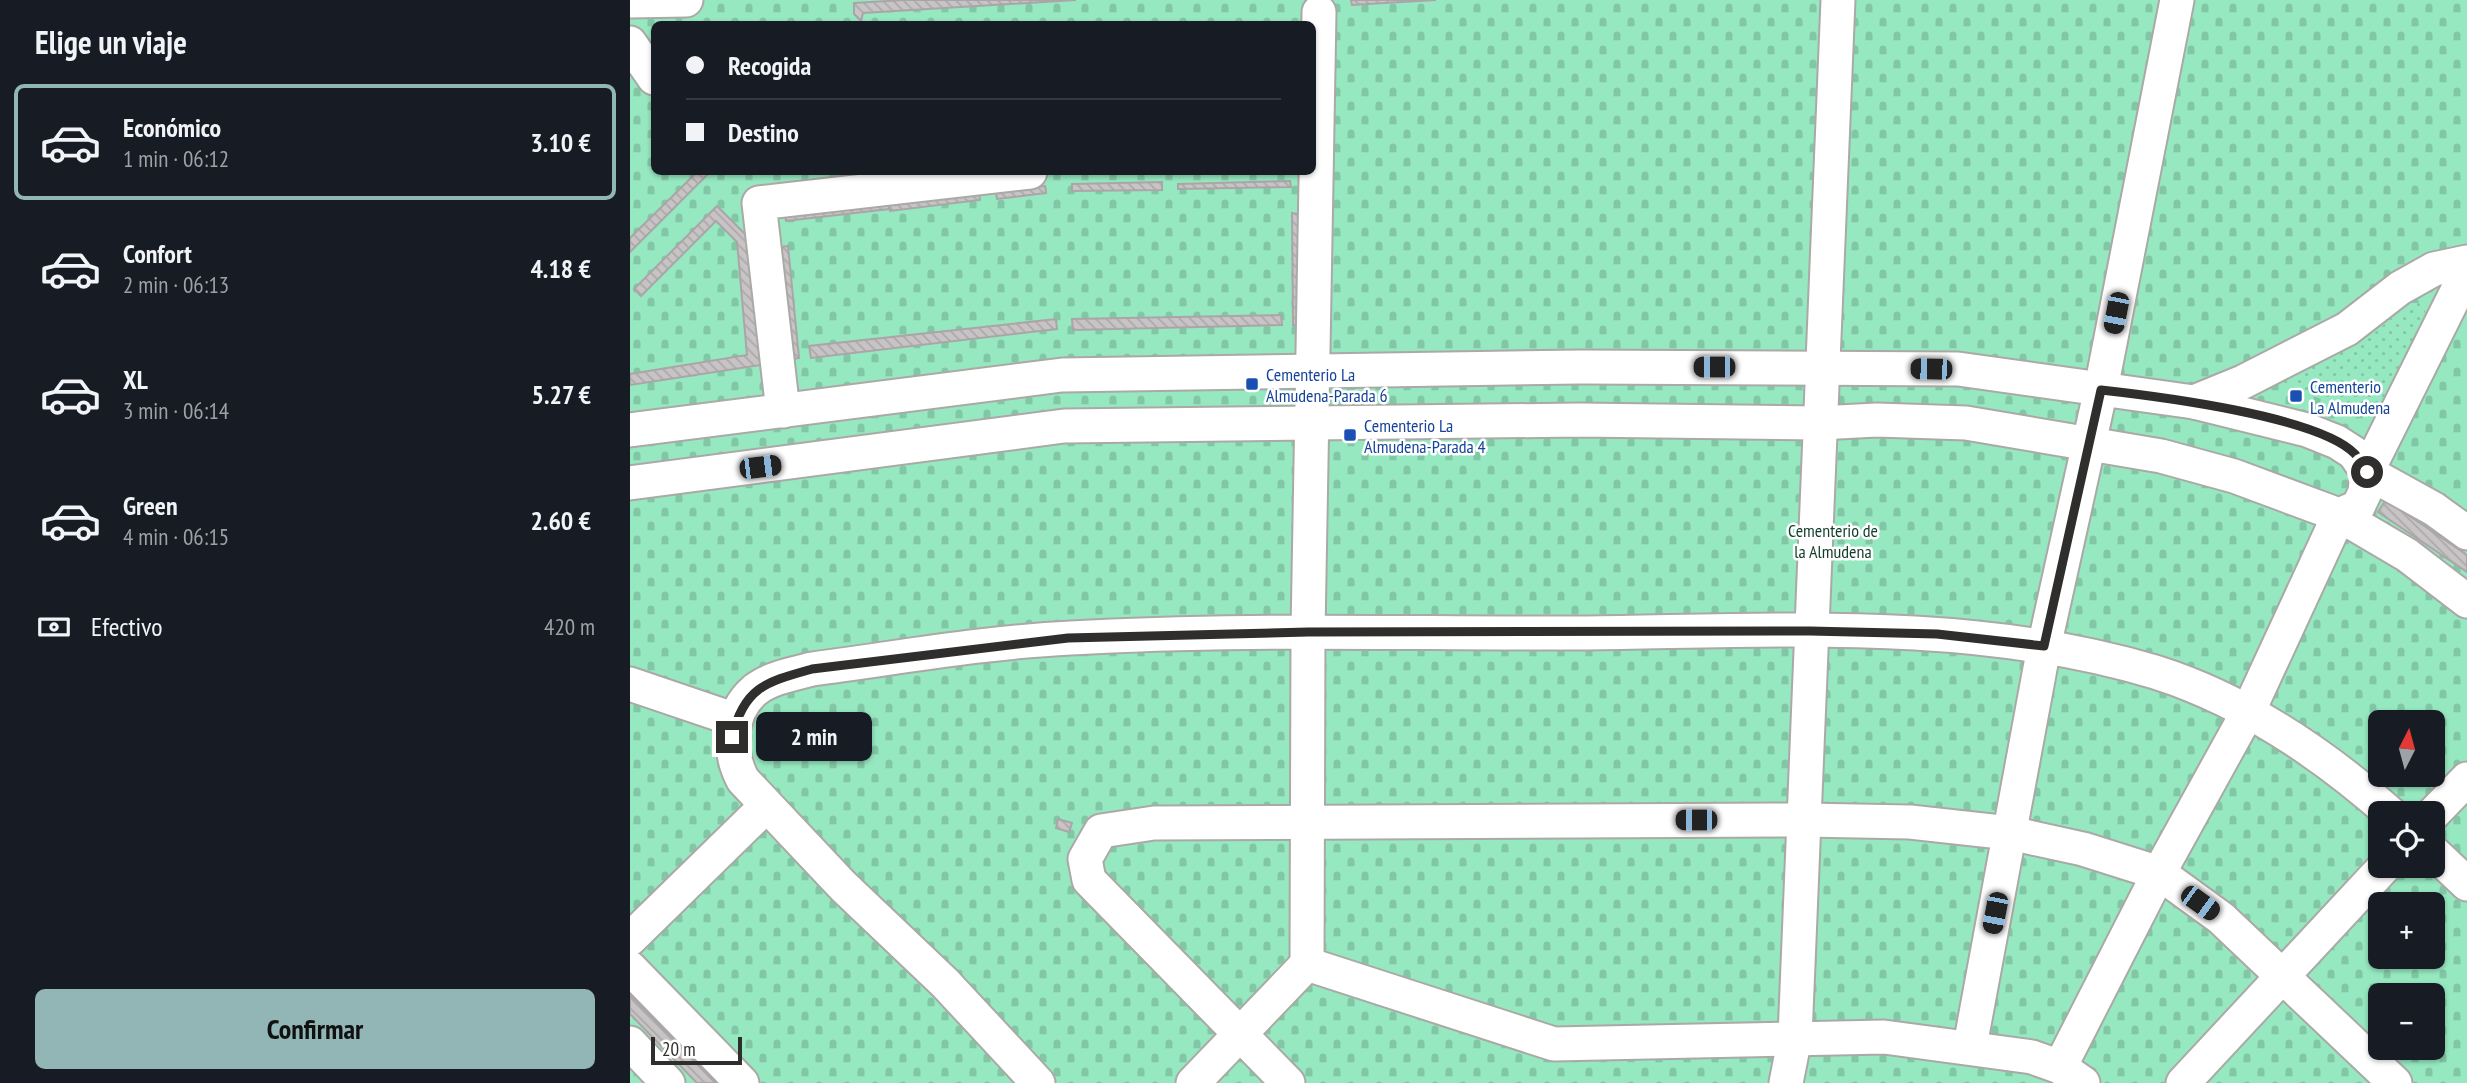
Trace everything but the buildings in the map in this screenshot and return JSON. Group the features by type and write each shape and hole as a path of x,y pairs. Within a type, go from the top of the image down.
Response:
{"lane":[{"path":"630,1 686,0"},
{"path":"1786,1083 1795,1037 1838,0"},
{"path":"1970,1046 2044,646 2101,390 2176,0"},
{"path":"1316,128 1319,12"},
{"path":"630,43 651,74"},
{"path":"783,411 759,203 1004,175"},
{"path":"1193,1083 1307,964 1308,632 1315,370 1315,175"},
{"path":"2194,402 2243,382 2347,330 2400,288 2434,269 2467,262"},
{"path":"1307,964 1554,1044 1795,1037 1884,1038 1970,1046 2032,1057 2076,1079 2159,873 2249,710 2339,515 2358,507 2365,492 2367,472 2467,271"},
{"path":"630,430 1062,375 1315,370 1822,367 1958,369 2194,402 2307,430 2337,442 2354,453 2367,472 2434,509 2467,533"},
{"path":"630,483 1064,426 1578,420 1819,423 1877,420 1966,423 2088,441 2161,456 2234,476 2339,515 2407,555 2467,601"},
{"path":"1038,1083 944,983 843,886 743,780 736,767 732,737 741,707 755,690 774,680 812,669 1068,638 1308,632 1810,631 1937,634 2044,646 2156,673 2249,710 2343,771 2376,801"},
{"path":"630,684 736,720"},
{"path":"2445,802 2467,779"},
{"path":"630,939 766,806"},
{"path":"1288,1083 1089,880 1085,859 1101,831 1126,825 1308,821 1805,820 1910,822 2010,833 2083,849 2159,873 2221,918 2395,1083"},
{"path":"2445,864 2467,884"},
{"path":"2183,1083 2374,878"},
{"path":"630,968 742,1083"},
{"path":"630,1043 668,1083"}],"green space":[{"name":"Cementerio de la Almudena","path":"630,0 2467,0 2467,1083 630,1083"},
{"path":"2409,303 2418,303 2424,307 2426,315 2374,420 2281,383 2372,335"}],"place":[{"name":"Cementerio La Almudena-Parada 6","path":"1252,384"},
{"name":"Cementerio La Almudena","path":"2296,396"},
{"name":"Cementerio La Almudena-Parada 4","path":"1350,435"}],"route":[{"path":"732,737 741,707 755,690 774,680 812,669 1068,638 1308,632 1810,631 1937,634 2044,646 2101,390 2194,402 2307,430 2337,442 2354,453 2367,472"}]}
